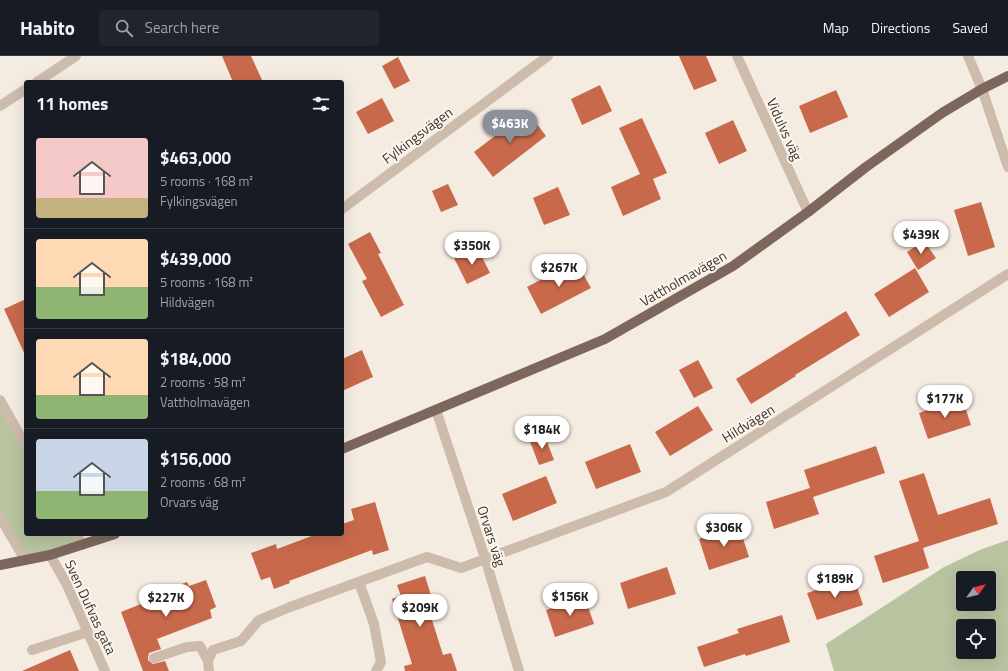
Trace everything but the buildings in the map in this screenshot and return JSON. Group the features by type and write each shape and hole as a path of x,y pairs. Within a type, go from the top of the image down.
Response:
{"main road":[{"name":"Vattholmavägen","path":"344,448 605,339 733,266 808,212 866,167 935,118 982,89 1008,76"},
{"path":"0,565 50,555 109,536"}],"street":[{"path":"40,80 76,56"},
{"name":"Fylkingsvägen","path":"344,208 548,56"},
{"name":"Vidulvs väg","path":"737,56 808,212"},
{"path":"968,56 982,89 1008,167"},
{"path":"0,106 24,90"},
{"name":"Hildvägen","path":"208,666 213,650 241,641 259,620 290,607 427,557 461,568 666,492 1008,274"},
{"path":"0,400 24,442"},
{"name":"Orvars väg","path":"436,410 485,558 520,671"},
{"path":"0,517 25,560"},
{"path":"77,536 82,545"},
{"name":"Sven Dufvas gata","path":"50,555 66,583 105,671"},
{"path":"359,582 374,624 381,662 376,671"},
{"path":"32,650 88,632"},
{"path":"154,658 186,647 200,646 208,666"}],"green space":[{"path":"0,400 24,442 24,536 77,536 82,545 25,560 0,517"},
{"path":"1008,540 1008,671 834,671 826,644 944,567 982,549"}]}
